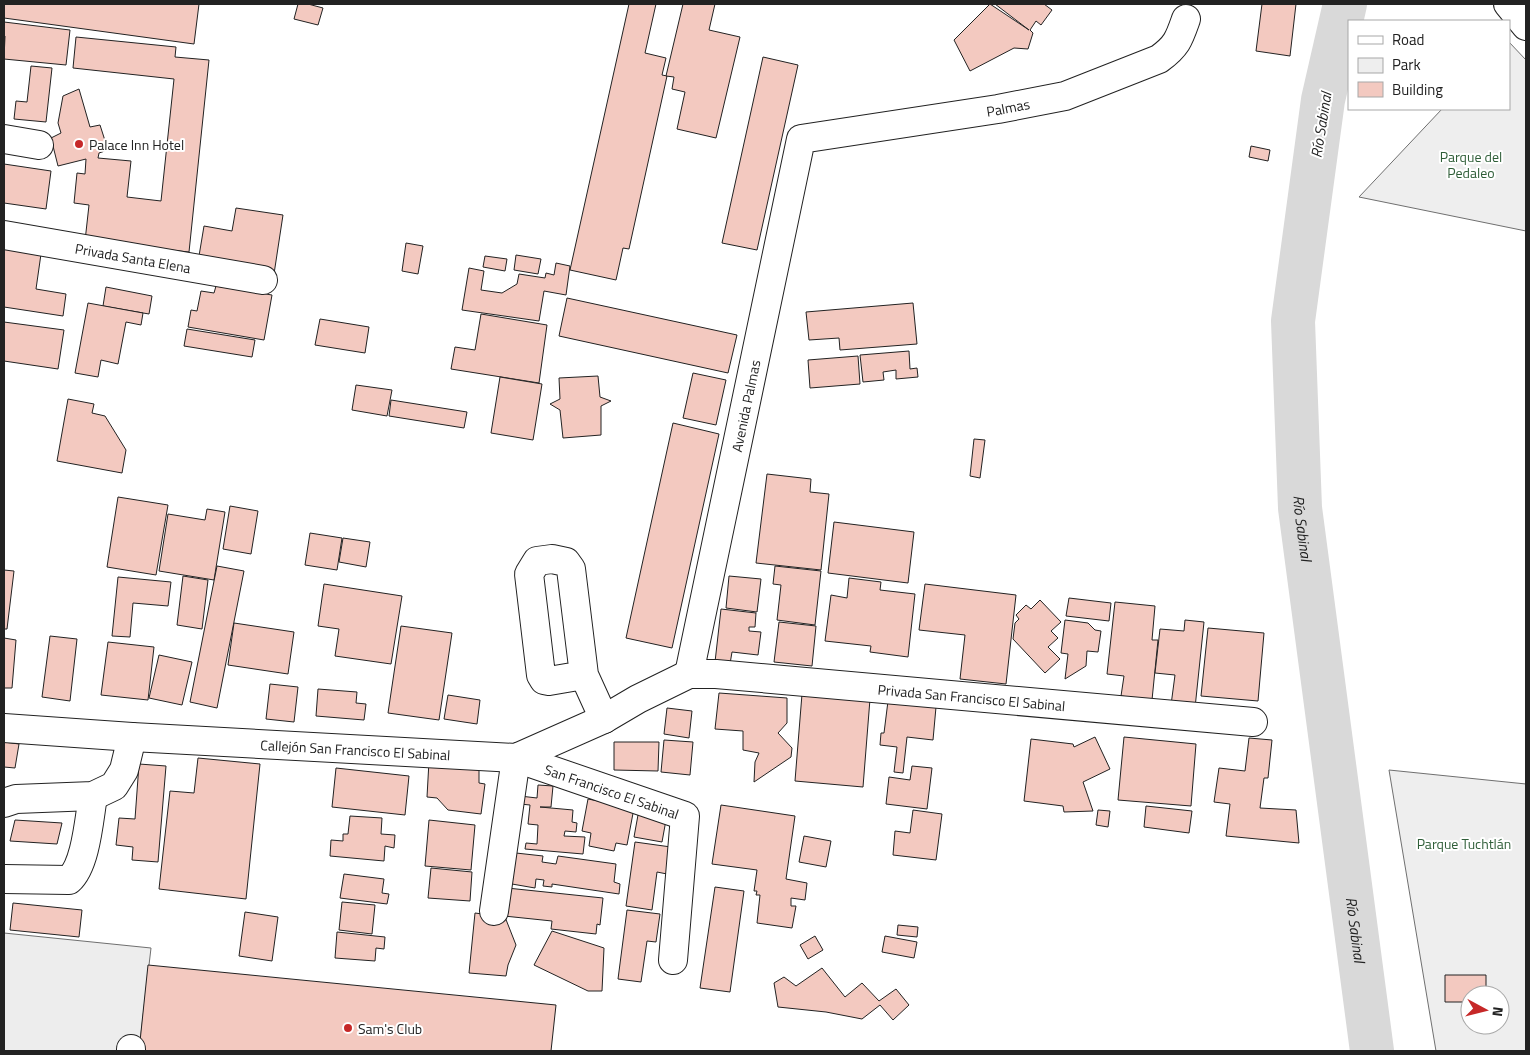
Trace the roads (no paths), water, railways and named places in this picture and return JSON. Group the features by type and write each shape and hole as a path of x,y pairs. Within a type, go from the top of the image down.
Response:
{"street":[{"path":"1508,4 1526,26"},
{"name":"Palmas","path":"801,139 998,109 1065,96 1159,59 1172,49 1180,37 1186,18"},
{"path":"4,139 39,145"},
{"name":"Avenida Palmas","path":"689,674 801,139"},
{"name":"Privada Santa Elena","path":"4,234 263,280"},
{"name":"Callejón San Francisco El Sabinal","path":"4,728 516,758 604,719 638,699 689,674"},
{"name":"Privada San Francisco El Sabinal","path":"689,674 716,674 1253,722"},
{"path":"584,675 604,719"},
{"path":"4,803 16,799 93,796 114,786 124,770 132,737"},
{"path":"494,910 516,758"},
{"name":"San Francisco El Sabinal","path":"516,758 686,816 673,960"},
{"path":"4,879 69,880 76,874 82,860 93,796"}],"waterway":[{"name":"Río Sabinal","path":"1345,4 1323,100 1293,321 1300,508 1372,1051"}],"place":[{"name":"Palace Inn Hotel","path":"79,144"},
{"name":"Sam's Club","path":"348,1028"}],"park label":[{"name":"Parque del Pedaleo","path":"1471,164"},
{"name":"Parque Tuchtlán","path":"1464,843"}]}
